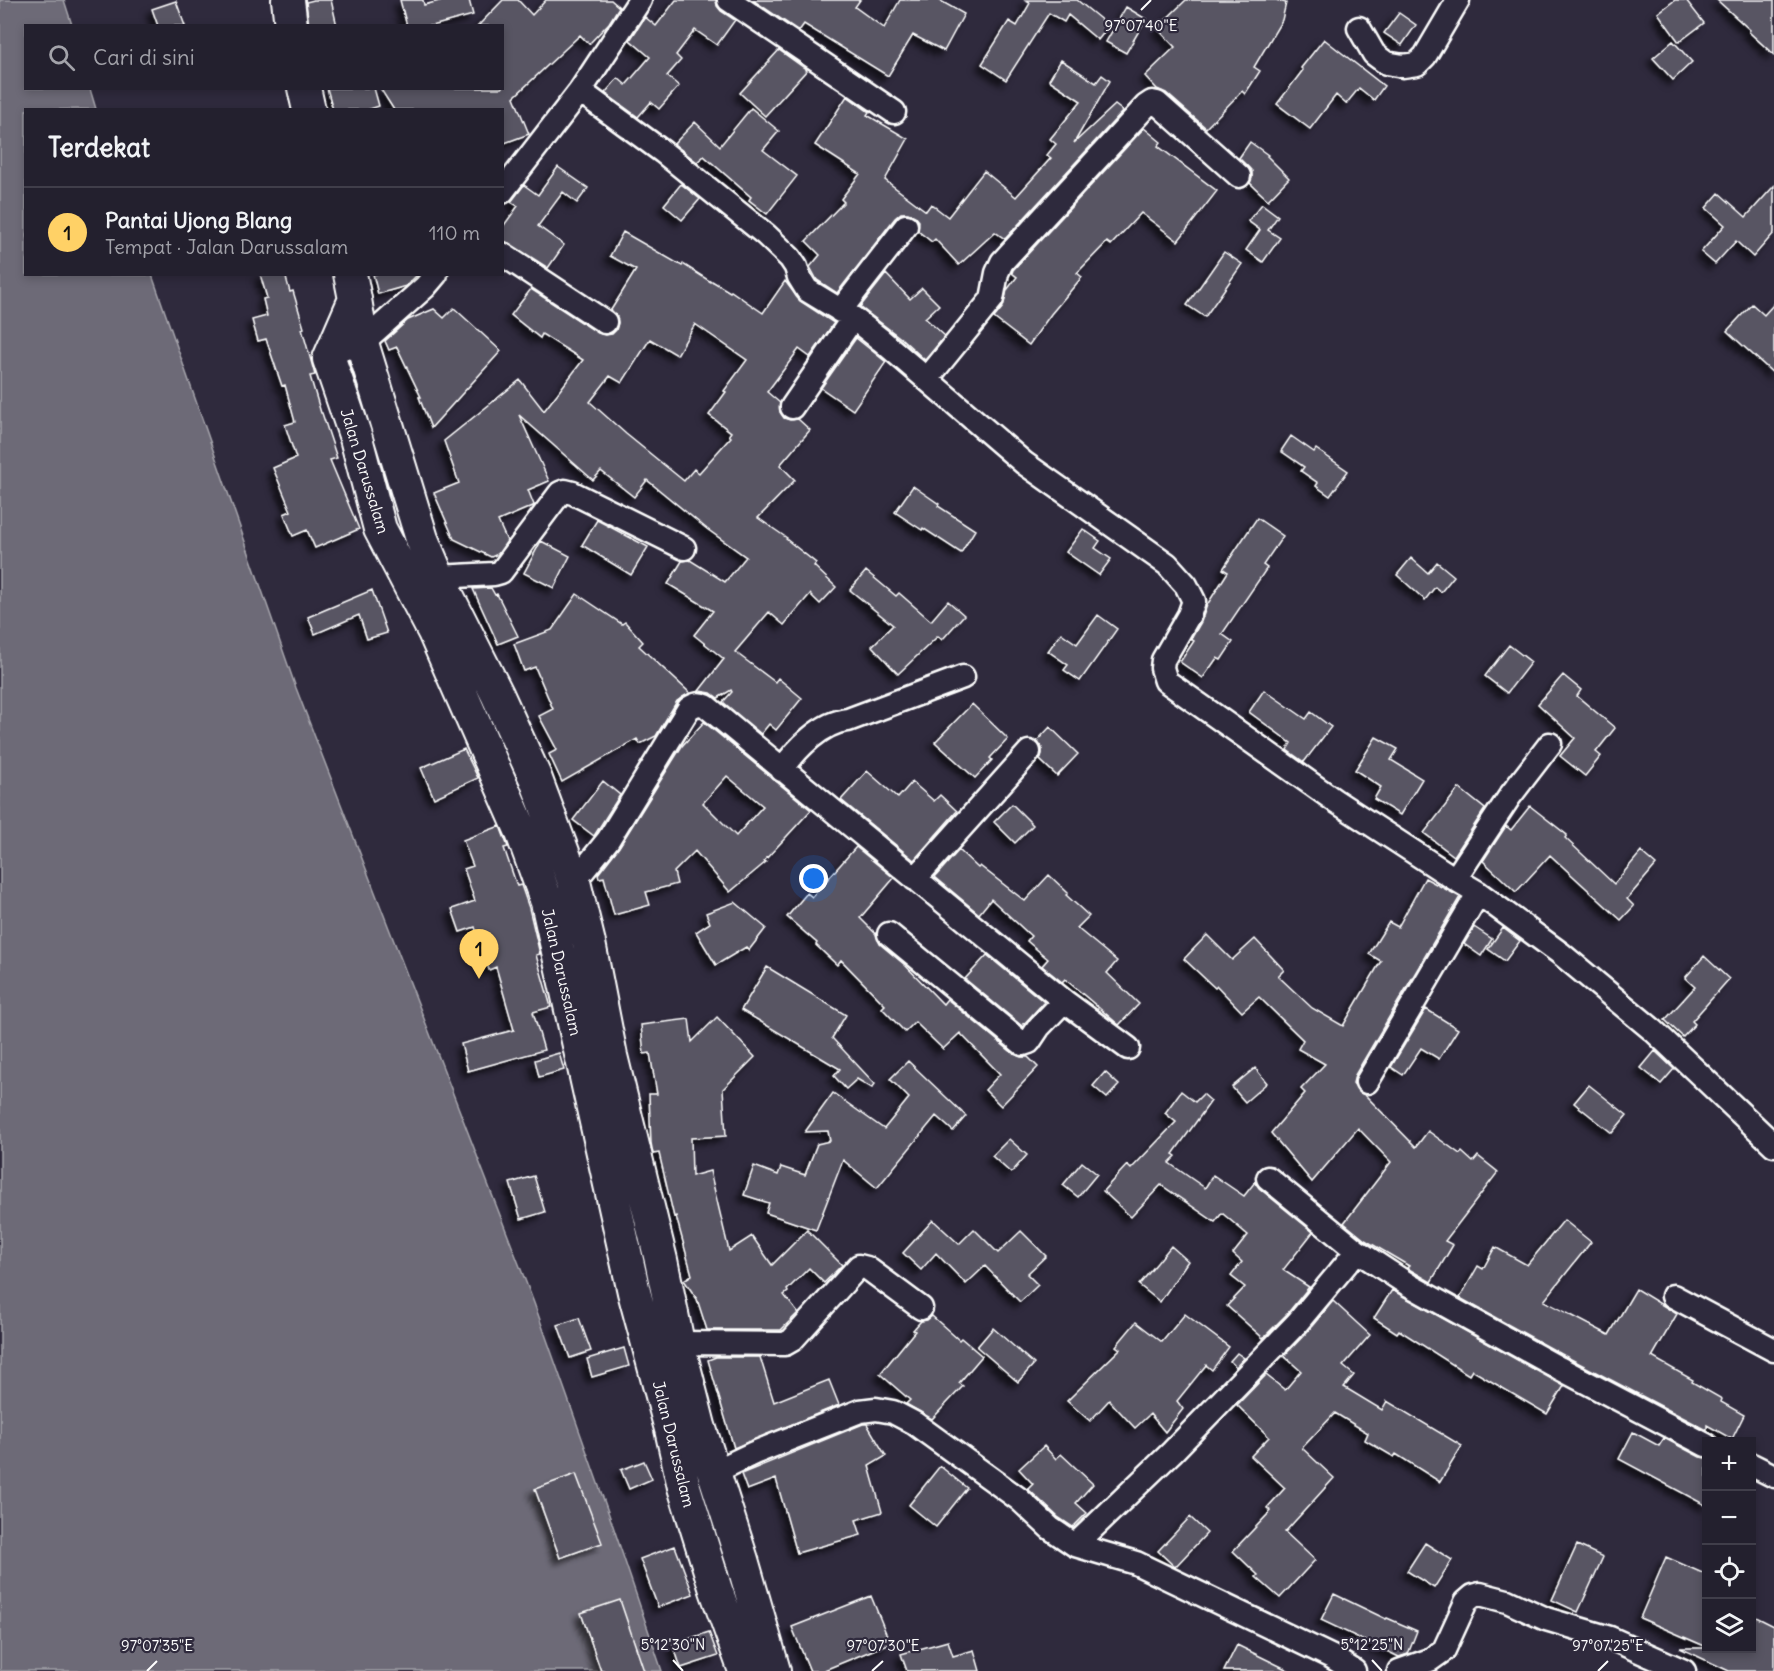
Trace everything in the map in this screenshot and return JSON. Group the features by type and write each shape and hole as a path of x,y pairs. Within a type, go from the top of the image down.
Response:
{"street":[{"path":"288,0 291,24"},
{"path":"504,189 580,91 640,0"},
{"path":"729,0 894,112"},
{"path":"1359,28 1374,54 1386,63 1403,66 1417,64 1425,56 1458,0"},
{"path":"304,90 309,108"},
{"path":"580,91 663,152 766,235 790,258 807,290 846,315 927,379 1024,463 1167,564 1186,585 1194,601 1189,615 1163,660 1162,668 1166,681 1334,800 1477,892 1560,953 1654,1032 1774,1145"},
{"path":"927,379 992,299 997,273 1002,262 1152,102 1157,102 1239,176"},
{"path":"792,407 846,315 906,226"},
{"path":"504,255 604,322"},
{"path":"329,359 362,343 434,276"},
{"name":"Jalan Darussalam","path":"352,287 362,343 422,539 438,577 497,694 535,777 574,882 589,943 611,1056 699,1426 742,1560 774,1671"},
{"name":"Jalan Darussalam","path":"352,287 329,359 356,438 380,529 435,632 521,830 547,902 634,1292 672,1429 684,1487 716,1590 745,1671"},
{"path":"438,577 501,572 560,493 565,491 684,548"},
{"path":"782,770 807,742 839,721 848,720 963,677"},
{"path":"574,882 608,840 689,708 700,704 706,706 1064,1001 1128,1048"},
{"path":"1455,879 1510,796 1550,744"},
{"path":"915,879 1029,752"},
{"path":"1367,1082 1477,892"},
{"path":"889,934 1023,1044 1029,1042 1039,1027 1064,1001"},
{"path":"1268,1178 1357,1251 1409,1285 1702,1442"},
{"path":"1075,1545 1172,1452 1288,1332 1357,1251"},
{"path":"678,1343 785,1344 792,1340 859,1266 867,1268 921,1308"},
{"path":"1673,1296 1774,1350"},
{"path":"714,1472 754,1453 860,1411 876,1409 893,1412 914,1423 1019,1499 1050,1528 1075,1545 1136,1563 1332,1656 1354,1671"},
{"path":"1756,1468 1774,1476"},
{"path":"1399,1671 1430,1660 1443,1650 1466,1602 1480,1594 1507,1601 1546,1619 1610,1638 1684,1671"}],"shaded area":[{"path":"0,0 64,0 72,24 24,24 24,90 90,90 96,108 24,108 24,276 152,276 296,688 534,1303 662,1671 0,1671"}],"building":[{"path":"331,0 337,24 309,24 306,2"},
{"path":"400,0 423,0 424,5 443,0 469,0 473,15 439,24 406,24"},
{"path":"503,0 518,0 532,15 546,0 611,0 619,7 609,23 589,44 580,35 514,97 529,134 504,143 504,108 393,108 381,90 504,90 504,24 480,24"},
{"path":"676,0 716,0 721,11 735,20 717,45 695,30 676,55 681,60 667,76 679,86 659,109 651,102 638,117 605,93 618,78 626,85 650,57 630,40 645,17 656,26"},
{"path":"753,0 860,0 855,7 884,28 900,0 939,0 964,14 944,51 913,35 888,76 804,24 799,31"},
{"path":"1024,0 1077,0 1109,26 1098,40 1068,15 1064,22 1049,13 1006,80 982,64 1009,21 1017,26 1030,3"},
{"path":"1186,0 1276,0 1286,3 1282,20 1254,67 1260,71 1245,94 1242,91 1206,128 1166,93 1157,89 1145,76 1175,47 1157,28"},
{"path":"1675,0 1686,0 1704,23 1679,42 1658,13"},
{"path":"1717,0 1774,0 1774,55 1749,32 1750,30"},
{"path":"176,1 184,24 157,24 152,9"},
{"path":"1126,7 1146,19 1126,53 1106,42"},
{"path":"1399,13 1416,25 1402,45 1384,33"},
{"path":"1324,39 1384,86 1374,100 1359,88 1346,104 1336,95 1310,129 1277,104"},
{"path":"1673,41 1692,62 1673,80 1653,58"},
{"path":"779,50 807,70 765,116 740,93"},
{"path":"1061,60 1096,83 1102,75 1110,81 1074,143 1115,105 1123,111 1005,239 995,232 959,265 935,239 932,242 918,231 919,221 915,216 901,213 837,293 817,280 810,267 820,255 806,241 844,202 841,199 860,174 815,145 847,96 869,112 867,115 908,139 885,180 926,211 931,204 948,217 984,171 1016,197 1051,158 1047,155 1056,144 1050,139 1081,101 1049,80"},
{"path":"328,90 375,90 379,106 373,108 332,108"},
{"path":"751,108 779,131 763,150 797,176 767,214 749,200 751,197 704,156 697,162 674,144 695,122 720,146"},
{"path":"1144,128 1161,142 1158,146 1217,191 1178,241 1141,213 1111,245 1107,242 1077,273 1082,277 1029,345 994,318 1003,307 1007,290 1017,277 1012,273 1013,270"},
{"path":"1250,142 1268,155 1289,178 1268,200 1250,183 1252,171 1239,158"},
{"path":"558,167 588,188 577,203 563,192 538,226 564,245 548,268 504,242 504,225 518,206 511,202 524,185 538,195"},
{"path":"681,184 700,199 682,220 664,205"},
{"path":"1774,186 1774,233 1753,257 1736,241 1715,264 1701,252 1725,225 1706,208 1719,193 1746,217"},
{"path":"1262,204 1278,216 1268,230 1280,238 1263,262 1246,250 1260,230 1248,221"},
{"path":"623,232 731,291 763,313 785,281 800,301 834,323 810,357 799,349 767,392 780,403 780,412 784,418 798,419 810,430 780,465 795,480 758,518 787,538 816,563 814,566 836,587 820,604 810,594 784,625 769,612 735,652 775,682 778,678 802,698 776,730 769,724 761,734 723,702 732,692 731,690 718,698 711,693 699,691 724,659 694,635 713,611 668,584 682,561 690,560 725,582 746,557 707,529 647,480 634,497 601,471 593,480 519,415 549,481 528,490 533,506 498,521 507,541 498,554 491,557 454,539 434,493 459,483 444,441 520,380 544,411 583,360 542,334 540,338 511,315 531,289 598,333 612,334 616,330 617,317 611,310 636,270 610,256","holes":["695,324 747,360 709,415 731,432 729,435 731,437 699,473 694,469 684,481 590,402 610,376 622,383 650,339 677,355"]},
{"path":"1224,252 1242,264 1205,317 1187,305"},
{"path":"886,274 910,299 922,288 939,305 925,318 945,336 925,360 860,307"},
{"path":"261,276 286,276 290,292 293,291 304,328 302,329 315,375 310,376 337,458 330,460 359,529 315,548 307,530 293,536 284,514 291,511 273,468 296,458 285,425 295,422 285,385 282,386 266,339 258,341 252,320 267,316 263,299 267,298"},
{"path":"374,276 416,276 406,286 378,294"},
{"path":"1752,304 1764,315 1774,304 1774,374 1727,331"},
{"path":"454,308 501,351 431,428 419,397 421,397 397,347 389,350 385,341 408,320 434,309 444,318"},
{"path":"856,338 886,362 853,410 821,388"},
{"path":"1291,436 1314,452 1316,449 1348,471 1330,496 1316,486 1318,483 1301,471 1304,467 1281,451"},
{"path":"913,486 939,504 938,506 975,530 961,553 895,512"},
{"path":"1257,518 1283,536 1263,565 1267,568 1222,634 1233,642 1221,660 1217,658 1203,678 1180,662 1194,641 1191,639 1201,622 1207,605 1228,572 1223,569"},
{"path":"597,520 648,547 631,575 582,545"},
{"path":"1083,529 1100,541 1095,548 1111,559 1099,575 1066,552"},
{"path":"541,541 570,556 554,588 524,573"},
{"path":"1411,558 1428,573 1437,562 1454,576 1441,592 1435,587 1425,600 1397,575"},
{"path":"866,571 896,596 899,593 931,621 948,601 964,615 942,640 938,636 898,674 872,646 893,625 850,590"},
{"path":"491,588 495,595 497,594 518,636 498,644 473,589"},
{"path":"372,590 387,633 367,639 359,615 315,634 308,617"},
{"path":"577,594 622,624 625,622 643,642 639,646 690,693 677,701 656,736 640,744 637,739 562,782 549,754 557,750 539,716 553,709 535,667 524,671 514,644 552,630"},
{"path":"1098,615 1117,629 1080,681 1064,670 1068,665 1048,651 1061,633 1077,644"},
{"path":"1509,645 1531,662 1507,693 1485,676"},
{"path":"1563,675 1581,690 1577,696 1615,728 1596,752 1601,756 1585,776 1560,756 1575,738 1538,704"},
{"path":"1264,690 1306,719 1311,712 1331,727 1304,762 1287,750 1291,743 1249,712"},
{"path":"972,704 1008,739 975,778 935,742"},
{"path":"704,722 811,810 764,861 766,862 730,892 695,851 674,872 677,884 646,892 650,905 614,915 604,877 599,878 598,874 619,847 682,746","holes":["727,776 763,806 736,836 703,803"]},
{"path":"1050,727 1078,754 1057,776 1040,760 1042,748 1037,741"},
{"path":"1376,737 1398,749 1391,760 1422,779 1400,815 1374,799 1381,787 1355,770"},
{"path":"464,749 478,778 434,798 421,768"},
{"path":"867,771 898,798 912,782 934,801 940,795 957,811 914,860 841,800"},
{"path":"603,781 620,795 594,836 573,820"},
{"path":"1459,788 1485,809 1454,856 1424,833"},
{"path":"1012,804 1033,825 1015,843 994,822"},
{"path":"1530,806 1567,835 1565,838 1614,884 1641,852 1656,865 1627,899 1634,906 1621,920 1550,855 1516,892 1483,861 1506,826 1511,830"},
{"path":"500,826 508,847 504,848 517,886 521,885 529,908 540,954 536,955 551,1007 533,1012 544,1050 468,1071 461,1044 514,1030 496,967 489,970 475,927 460,932 452,909 475,901 464,869 473,866 463,840"},
{"path":"856,847 894,878 860,918 876,934 880,944 905,965 943,1004 947,999 1014,1054 1028,1057 1038,1067 1001,1106 985,1090 1000,1074 960,1033 943,1049 915,1022 905,1032 882,1008 885,1005 841,960 837,965 816,945 817,943 787,917 807,893 812,897"},
{"path":"959,850 978,868 980,866 1025,901 1049,875 1068,893 1066,895 1089,916 1077,928 1117,961 1107,973 1139,1004 1119,1025 1065,979 1062,982 1042,966 1048,959 1027,941 1031,936 991,899 979,914 935,877"},
{"path":"1425,878 1460,897 1355,1075 1353,1083 1360,1093 1365,1095 1416,1147 1428,1131 1460,1154 1462,1152 1473,1162 1478,1156 1498,1172 1445,1241 1453,1245 1431,1282 1365,1240 1344,1223 1391,1162 1358,1128 1312,1182 1271,1133 1305,1093 1301,1089 1325,1064 1298,1049 1303,1040 1259,997 1242,1012 1217,986 1215,988 1184,959 1207,935 1232,960 1255,939 1284,970 1278,976 1312,1008 1343,1026 1381,961 1369,954 1389,922 1398,927"},
{"path":"735,902 766,928 749,950 746,947 716,965 696,932 710,923 706,913"},
{"path":"1474,927 1492,939 1481,956 1464,944"},
{"path":"1503,928 1520,941 1505,961 1488,949"},
{"path":"987,955 1044,1002 1022,1026 965,979"},
{"path":"1704,956 1729,979 1692,1021 1695,1024 1683,1037 1665,1020 1695,987 1685,978"},
{"path":"767,967 846,1015 832,1038 875,1084 872,1088 857,1079 846,1089 834,1076 840,1069 741,1010"},
{"path":"1426,1009 1458,1029 1439,1059 1421,1048 1403,1075 1391,1067"},
{"path":"717,1017 755,1057 723,1089 726,1136 691,1138 692,1176 710,1171 729,1251 752,1236 772,1265 807,1230 842,1265 824,1283 809,1268 787,1290 788,1292 784,1295 798,1313 781,1330 707,1330 697,1299 684,1280 692,1275 676,1216 674,1217 659,1153 653,1154 649,1094 657,1094 650,1053 644,1054 641,1025 689,1019 692,1042"},
{"path":"1655,1051 1674,1069 1661,1084 1641,1068"},
{"path":"559,1053 564,1070 539,1077 535,1060"},
{"path":"908,1061 966,1116 953,1131 936,1116 877,1188 843,1160 816,1230 766,1213 769,1203 744,1195 754,1166 778,1175 781,1167 805,1175 817,1144 830,1141 828,1131 805,1132 833,1093 884,1129 909,1098 890,1079"},
{"path":"1255,1068 1267,1083 1245,1102 1232,1087"},
{"path":"1105,1072 1119,1085 1107,1098 1093,1086"},
{"path":"1589,1085 1627,1115 1612,1133 1574,1103"},
{"path":"1181,1091 1195,1102 1203,1094 1211,1101 1173,1154 1176,1156 1169,1163 1205,1188 1213,1175 1244,1196 1255,1182 1259,1188 1313,1232 1283,1270 1309,1287 1263,1338 1227,1306 1245,1287 1231,1276 1242,1262 1233,1254 1248,1235 1222,1213 1215,1222 1161,1185 1131,1217 1103,1191 1127,1165 1131,1169 1176,1122 1165,1113"},
{"path":"1009,1139 1027,1155 1011,1173 992,1156"},
{"path":"1082,1162 1097,1174 1078,1197 1063,1185"},
{"path":"534,1176 545,1212 521,1219 510,1183"},
{"path":"933,1220 959,1244 974,1229 998,1253 1021,1231 1046,1256 1027,1274 1038,1285 1020,1302 985,1266 966,1284 936,1253 921,1270 903,1253"},
{"path":"1564,1220 1591,1242 1544,1301 1609,1335 1636,1289 1677,1314 1652,1357 1693,1380 1692,1382 1722,1399 1721,1402 1744,1415 1733,1437 1728,1437 1707,1425 1707,1430 1460,1298 1478,1266 1483,1269 1495,1247 1527,1265"},
{"path":"1171,1246 1188,1261 1160,1302 1139,1285"},
{"path":"1392,1290 1564,1386 1547,1414 1472,1370 1469,1375 1399,1330 1397,1333 1374,1318"},
{"path":"1333,1301 1370,1335 1343,1366 1354,1375 1344,1387 1382,1410 1387,1401 1462,1446 1440,1482 1396,1454 1394,1457 1365,1440 1368,1433 1335,1413 1302,1448 1334,1478 1285,1532 1315,1560 1280,1598 1256,1577 1258,1575 1233,1551 1271,1511 1267,1508 1285,1488 1251,1456 1269,1437 1237,1405 1266,1375 1285,1390 1301,1371 1284,1356"},
{"path":"1185,1314 1229,1347 1212,1370 1206,1365 1177,1401 1183,1409 1165,1432 1150,1414 1135,1428 1109,1400 1090,1421 1067,1401 1120,1349 1116,1346 1136,1322 1162,1342"},
{"path":"932,1316 959,1340 961,1338 982,1356 959,1383 963,1386 932,1419 906,1404 910,1400 880,1374 921,1321"},
{"path":"579,1318 591,1351 570,1358 558,1325"},
{"path":"993,1328 1034,1364 1018,1382 977,1347"},
{"path":"624,1348 629,1366 592,1377 587,1359"},
{"path":"1237,1353 1244,1358 1236,1367 1230,1361"},
{"path":"716,1357 760,1357 774,1402 829,1380 839,1405 734,1448 708,1360"},
{"path":"867,1424 886,1456 869,1466 882,1512 856,1520 861,1535 797,1553 776,1479 747,1490 741,1474"},
{"path":"1633,1432 1659,1446 1664,1438 1702,1457 1702,1503 1619,1459"},
{"path":"1044,1446 1056,1459 1061,1454 1093,1484 1076,1503 1087,1513 1073,1527 1058,1517 1028,1489 1033,1484 1019,1469"},
{"path":"644,1461 652,1479 629,1489 621,1470"},
{"path":"940,1466 967,1488 936,1527 909,1505"},
{"path":"576,1474 602,1543 560,1558 535,1489"},
{"path":"1190,1517 1207,1533 1175,1567 1158,1551"},
{"path":"1425,1543 1452,1560 1434,1588 1407,1571"},
{"path":"1577,1545 1603,1557 1578,1612 1552,1600"},
{"path":"675,1546 693,1594 658,1607 640,1559"},
{"path":"1666,1557 1702,1573 1702,1645 1640,1618"},
{"path":"1334,1594 1417,1631 1408,1654 1399,1657 1321,1620"},
{"path":"871,1596 890,1643 822,1671 810,1671 792,1627"},
{"path":"620,1600 644,1671 601,1671 581,1613"},
{"path":"1756,1617 1774,1626 1774,1671 1729,1671 1680,1648 1702,1648 1702,1653 1756,1653"},
{"path":"709,1632 718,1656 681,1668 673,1644"},
{"path":"948,1641 953,1656 974,1650 980,1671 907,1671 901,1654"},
{"path":"1237,1645 1290,1671 1224,1671"}],"place":[{"name":"Pantai Ujong Blang","path":"479,979"}]}
